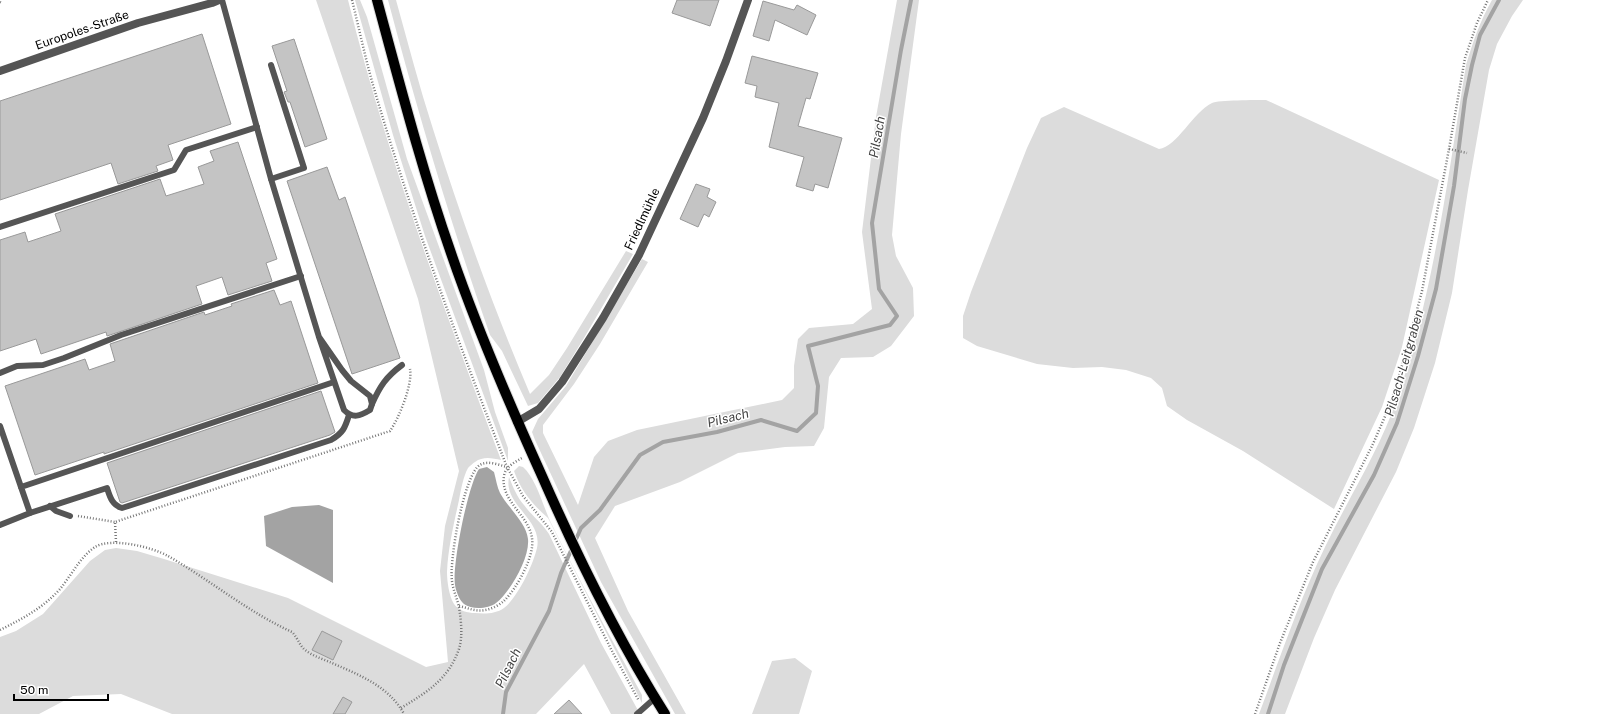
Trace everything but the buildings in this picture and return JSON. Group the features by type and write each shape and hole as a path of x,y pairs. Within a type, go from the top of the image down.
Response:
{"main road":[{"path":"377,0 406,110 450,252 478,327 517,422 562,523 609,617 665,714"}],"street":[{"name":"Europoles-Straße","path":"0,71 138,23 220,0"},
{"name":"Friedlmühle","path":"517,422 539,409 562,382 603,318 639,255 703,118 748,0"}],"lane":[{"path":"220,0 271,179 319,337 344,410 349,415 355,417 370,410 384,380 402,365"},
{"path":"271,65 304,168 271,179"},
{"path":"0,227 174,170 186,150 257,127"},
{"path":"0,373 17,366 43,365 121,335 301,276"},
{"path":"319,337 342,370 351,380 370,396 372,404"},
{"path":"21,487 334,382"},
{"path":"0,525 50,506 106,488 116,506 122,508 331,440 340,435 346,426 349,415"},
{"path":"0,426 30,513"},
{"path":"50,506 56,511 70,516"},
{"path":"637,714 655,698"}],"path":[{"path":"352,0 373,84 408,195 438,282 508,467 523,496 552,532 643,709"},
{"path":"1255,714 1313,562 1373,444 1390,405 1422,291 1465,58 1474,28 1488,0"},
{"path":"1449,149 1467,153"},
{"path":"459,606 475,611 496,606 504,601 521,577 530,556 533,539 529,527 510,501 504,486 504,476 508,467 531,452"},
{"path":"401,708 430,690 442,678 453,663 459,648 461,637 459,606 452,580 452,561 461,509 471,476 475,469 482,464 491,463 508,467"},
{"path":"70,516 115,522"},
{"path":"0,630 21,620 46,603 60,589 86,556 96,547 116,542 142,547 167,555 237,601 292,632 304,649 314,655 374,682 401,708 404,714"}],"shaded area":[{"path":"316,0 348,0 363,59 399,175 438,289 501,460 488,458 478,460 468,468 465,475 453,527 447,572 452,601 458,608 467,612 486,613 497,611 504,608 509,603 520,589 528,572 537,548 537,538 529,520 512,496 509,487 509,477 515,492 522,502 549,534 601,643 640,714 611,714 584,664 536,714 172,714 121,694 73,696 39,714 0,714 0,637 16,631 43,614 90,561 105,550 116,548 137,551 288,598 426,667 448,662 440,571 445,526 459,471 418,299"},
{"path":"355,0 360,0 367,17 407,159 484,370 495,412 508,448 508,461 425,236 393,135"},
{"path":"388,0 396,0 423,97 455,196 490,295 530,394 549,375 626,251 633,254 560,377 538,403 528,406 502,351 490,335 436,169"},
{"path":"897,0 919,0 901,134 892,235 896,256 913,288 914,316 891,346 873,357 841,358 829,377 824,428 814,446 785,447 738,453 680,482 615,506 595,538 628,611 686,714 675,714 601,582 532,432 538,419 566,386 642,259 648,262 600,344 574,384 543,425 543,433 578,505 594,457 608,441 637,430 782,400 794,388 794,366 798,339 809,328 853,324 872,309 862,232 876,117"},
{"path":"1492,0 1523,0 1512,16 1497,44 1489,70 1452,293 1435,363 1414,428 1396,472 1335,590 1314,638 1285,714 1259,714 1290,630 1316,567 1334,528 1382,437 1397,399 1421,317 1439,234 1466,65 1477,32"},
{"path":"1266,100 1439,180 1402,347 1382,407 1334,509 1243,451 1187,420 1167,406 1162,388 1151,378 1126,370 1102,367 1073,368 1037,364 977,346 963,338 963,316 971,292 1027,148 1041,118 1064,107 1159,149 1166,147 1179,136 1205,107 1212,103"},
{"path":"519,466 523,467 535,484 561,543 642,695 642,703 548,518 532,503 520,485 514,471"},
{"path":"487,467 494,472 497,486 503,499 524,527 527,533 528,547 518,574 507,591 493,605 489,607 476,608 464,604 458,595 455,587 456,561 458,544 470,491 479,469"},
{"path":"319,505 333,510 333,583 266,546 264,516 292,507"},
{"path":"795,658 812,671 799,714 752,714 772,661"}],"waterway":[{"name":"Pilsach","path":"503,714 506,692 549,611 561,573 581,528 600,510 640,455 663,442 717,432 761,420 797,431 816,413 818,386 808,346 890,325 897,316 879,289 872,223 901,50 911,0"},
{"name":"Pilsach-Leitgraben","path":"1268,714 1284,665 1322,569 1374,475 1397,423 1418,356 1436,289 1454,186 1465,99 1472,65 1480,35 1499,0"}]}
